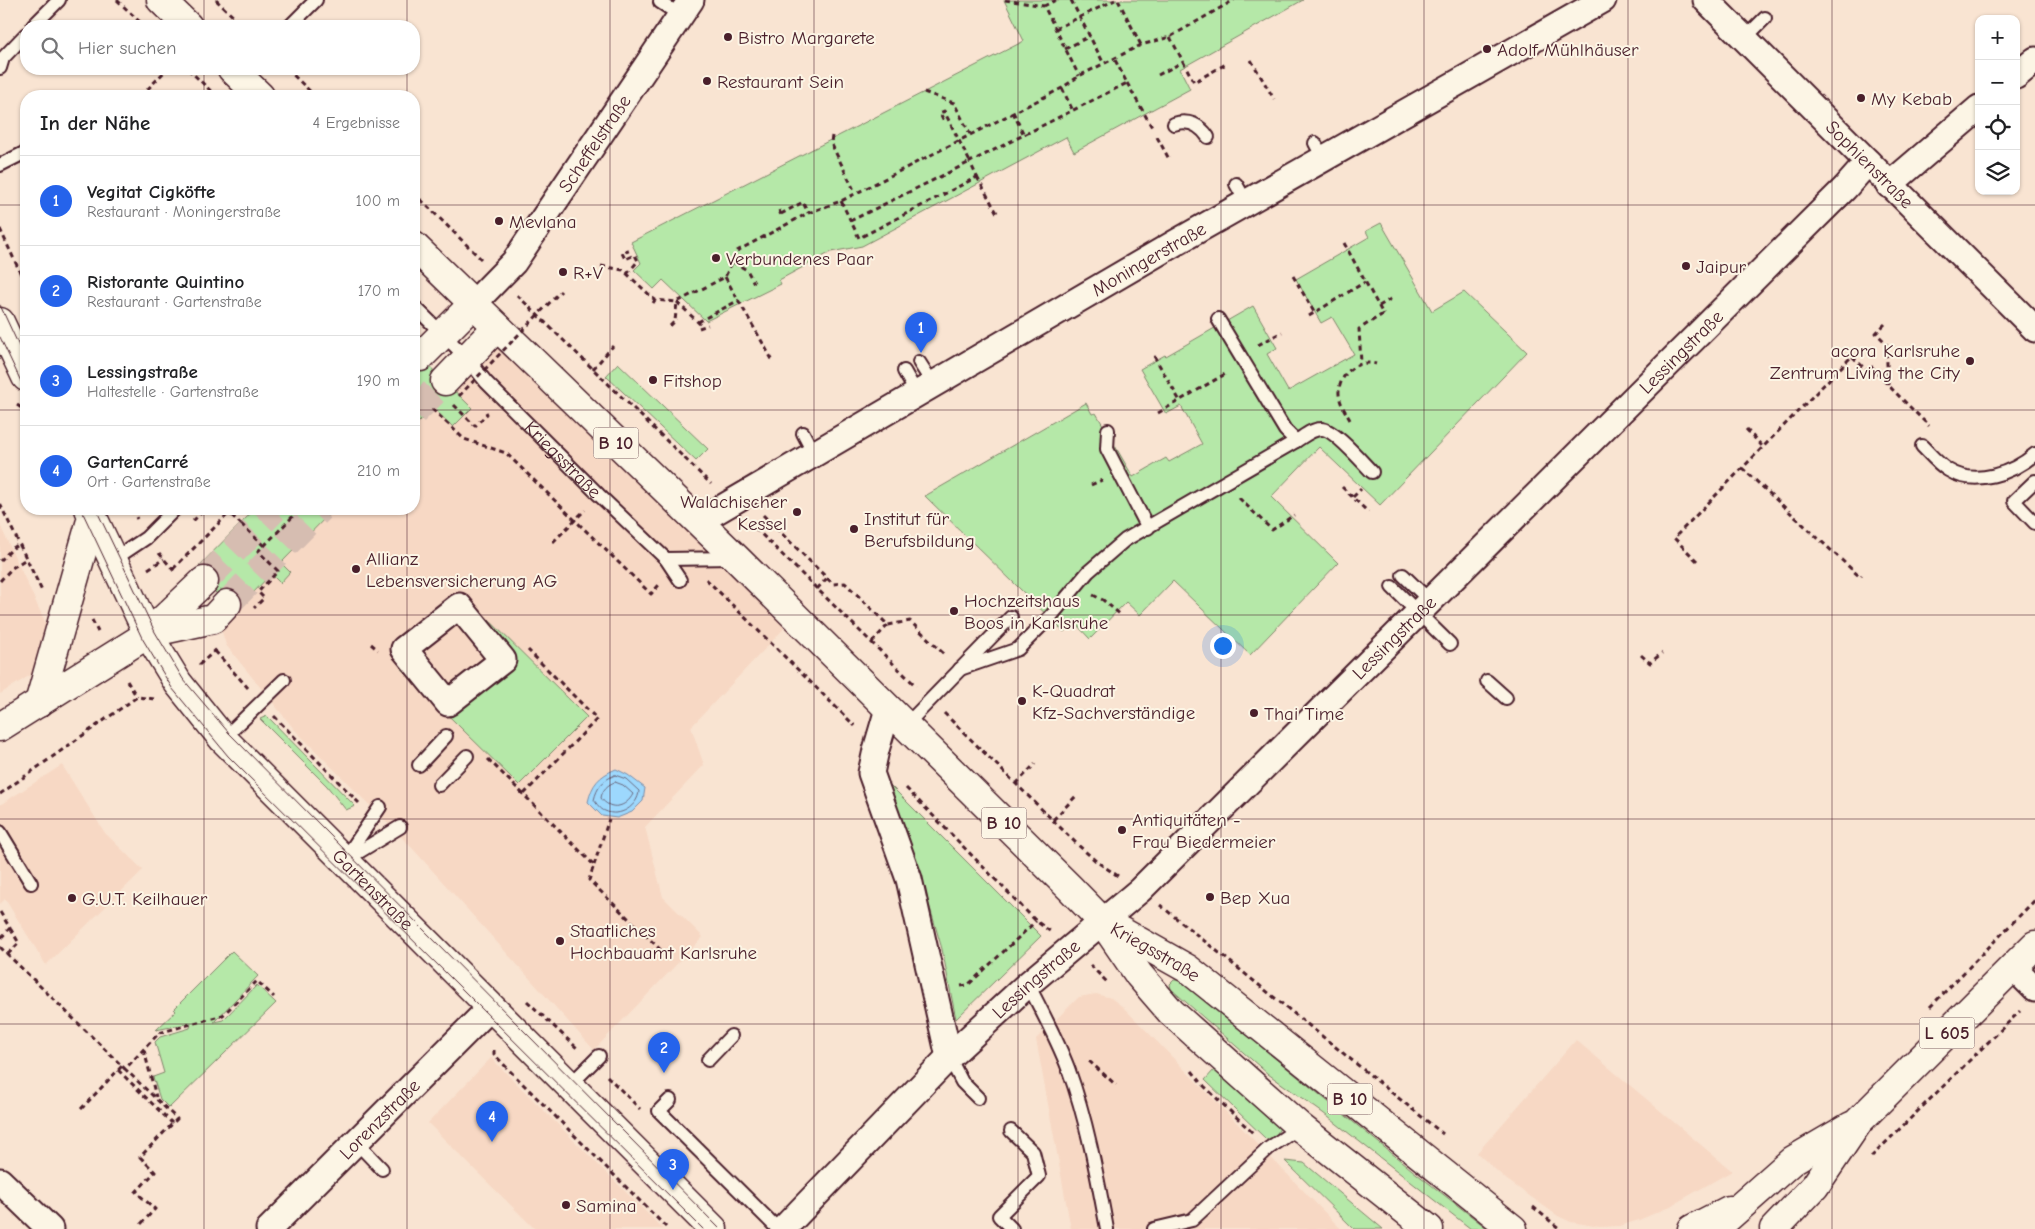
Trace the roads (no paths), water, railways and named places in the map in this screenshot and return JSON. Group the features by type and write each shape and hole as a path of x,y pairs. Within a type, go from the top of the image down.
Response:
{"main road":[{"path":"161,0 182,20"},
{"path":"243,75 255,90"},
{"name":"B 10","path":"420,252 736,558 1102,921"},
{"path":"420,357 473,304"},
{"path":"0,322 20,364"},
{"path":"452,388 467,358 497,327"},
{"path":"39,703 89,515"},
{"name":"Gartenstraße","path":"91,515 148,634 178,683 223,739 712,1229"},
{"path":"0,727 148,634 204,581"},
{"path":"148,634 213,619 228,604"},
{"name":"Kriegsstraße","path":"1102,921 1139,975 1171,1012 1300,1127 1425,1228"},
{"name":"Kriegsstraße","path":"1102,921 1188,969 1513,1229"},
{"name":"L 605","path":"1774,1229 1815,1186 1859,1121 2035,945"},
{"name":"L 605","path":"1715,1229 1793,1160 1859,1121"},
{"path":"1692,1229 1741,1204"}],"street":[{"name":"Moningerstraße","path":"698,522 730,503 809,443 925,389 1241,193 1603,0"},
{"name":"Sophienstraße","path":"1706,0 1889,185 2035,328"},
{"name":"Scheffelstraße","path":"473,304 514,262 677,6"},
{"path":"2020,73 2035,60"},
{"path":"1889,185 1975,111"},
{"name":"Lessingstraße","path":"783,1229 948,1058 1028,984 1140,890 1845,188 1868,162"},
{"path":"897,717 876,750 871,773 909,878 948,1058"},
{"path":"2013,967 2035,989"},
{"name":"Lorenzstraße","path":"269,1229 490,1007"},
{"path":"0,1181 50,1229"}],"lane":[{"path":"39,20 58,0"},
{"path":"296,20 316,0"},
{"path":"1744,39 1765,18"},
{"path":"0,68 3,58 20,40"},
{"path":"1174,124 1189,123 1202,130 1208,137"},
{"path":"0,165 20,155"},
{"name":"Kriegsstraße","path":"420,312 467,358 486,382 666,559 676,576"},
{"path":"1218,319 1285,430 1296,441"},
{"path":"919,362 925,389"},
{"path":"904,371 925,389"},
{"path":"960,669 1018,649 1103,558 1125,540 1312,431 1322,428 1331,432 1372,472"},
{"path":"1108,430 1107,448 1148,528"},
{"path":"1922,446 1948,470 1960,475 1971,476 1990,476 2006,473 2019,467 2035,454"},
{"path":"2035,481 2014,501 2035,523"},
{"path":"113,560 146,538 169,515"},
{"path":"666,559 736,558"},
{"path":"1403,574 1450,644"},
{"path":"1392,586 1424,607"},
{"path":"897,717 930,700 1011,618"},
{"path":"223,739 284,680"},
{"path":"1487,681 1506,698"},
{"path":"419,765 446,736"},
{"path":"439,786 467,756"},
{"path":"344,861 380,806"},
{"path":"344,861 400,826"},
{"path":"0,832 31,883"},
{"path":"1028,984 1068,1068 1095,1165 1108,1229"},
{"path":"708,1060 731,1036"},
{"path":"568,1086 599,1056"},
{"path":"948,1058 962,1082 978,1098"},
{"path":"670,1100 659,1111 778,1229"},
{"path":"1154,1229 1192,1220 1269,1148 1300,1127"},
{"path":"1011,1130 1033,1152 1039,1176 999,1216 1012,1229"},
{"path":"356,1142 382,1169"}],"water":[{"path":"616,769 628,775 645,788 643,801 632,812 617,818 602,816 588,802 597,781"}],"tunnel":[{"path":"420,406 445,381"},
{"path":"204,581 268,515"},
{"path":"227,604 314,515"}],"tram line":[{"path":"0,305 20,348"},
{"path":"0,337 20,379"},
{"path":"84,515 142,638 172,688 228,756 703,1229"},
{"path":"99,515 155,632 183,679 229,733 720,1229"}],"place":[{"name":"Bistro Margarete","path":"728,37"},
{"name":"Adolf Mühlhäuser","path":"1487,49"},
{"name":"Restaurant Sein","path":"707,81"},
{"name":"My Kebab","path":"1861,98"},
{"name":"Mevlana","path":"499,221"},
{"name":"Verbundenes Paar","path":"716,258"},
{"name":"Jaipur","path":"1686,266"},
{"name":"R+V","path":"563,272"},
{"name":"Vegitat Cigköfte","path":"921,353"},
{"name":"acora Karlsruhe Zentrum Living the City","path":"1970,361"},
{"name":"Fitshop","path":"653,380"},
{"name":"Walachischer Kessel","path":"797,512"},
{"name":"Institut für Berufsbildung","path":"854,529"},
{"name":"Allianz Lebensversicherung AG","path":"356,569"},
{"name":"Hochzeitshaus Boos in Karlsruhe","path":"954,611"},
{"name":"K-Quadrat Kfz-Sachverständige","path":"1022,701"},
{"name":"Thai Time","path":"1254,713"},
{"name":"Antiquitäten - Frau Biedermeier","path":"1122,830"},
{"name":"Bep Xua","path":"1210,897"},
{"name":"G.U.T. Keilhauer","path":"72,898"},
{"name":"Staatliches Hochbauamt Karlsruhe","path":"560,941"},
{"name":"Ristorante Quintino","path":"664,1073"},
{"name":"GartenCarré","path":"492,1142"},
{"name":"Lessingstraße","path":"673,1190"},
{"name":"Samina","path":"566,1205"}]}
